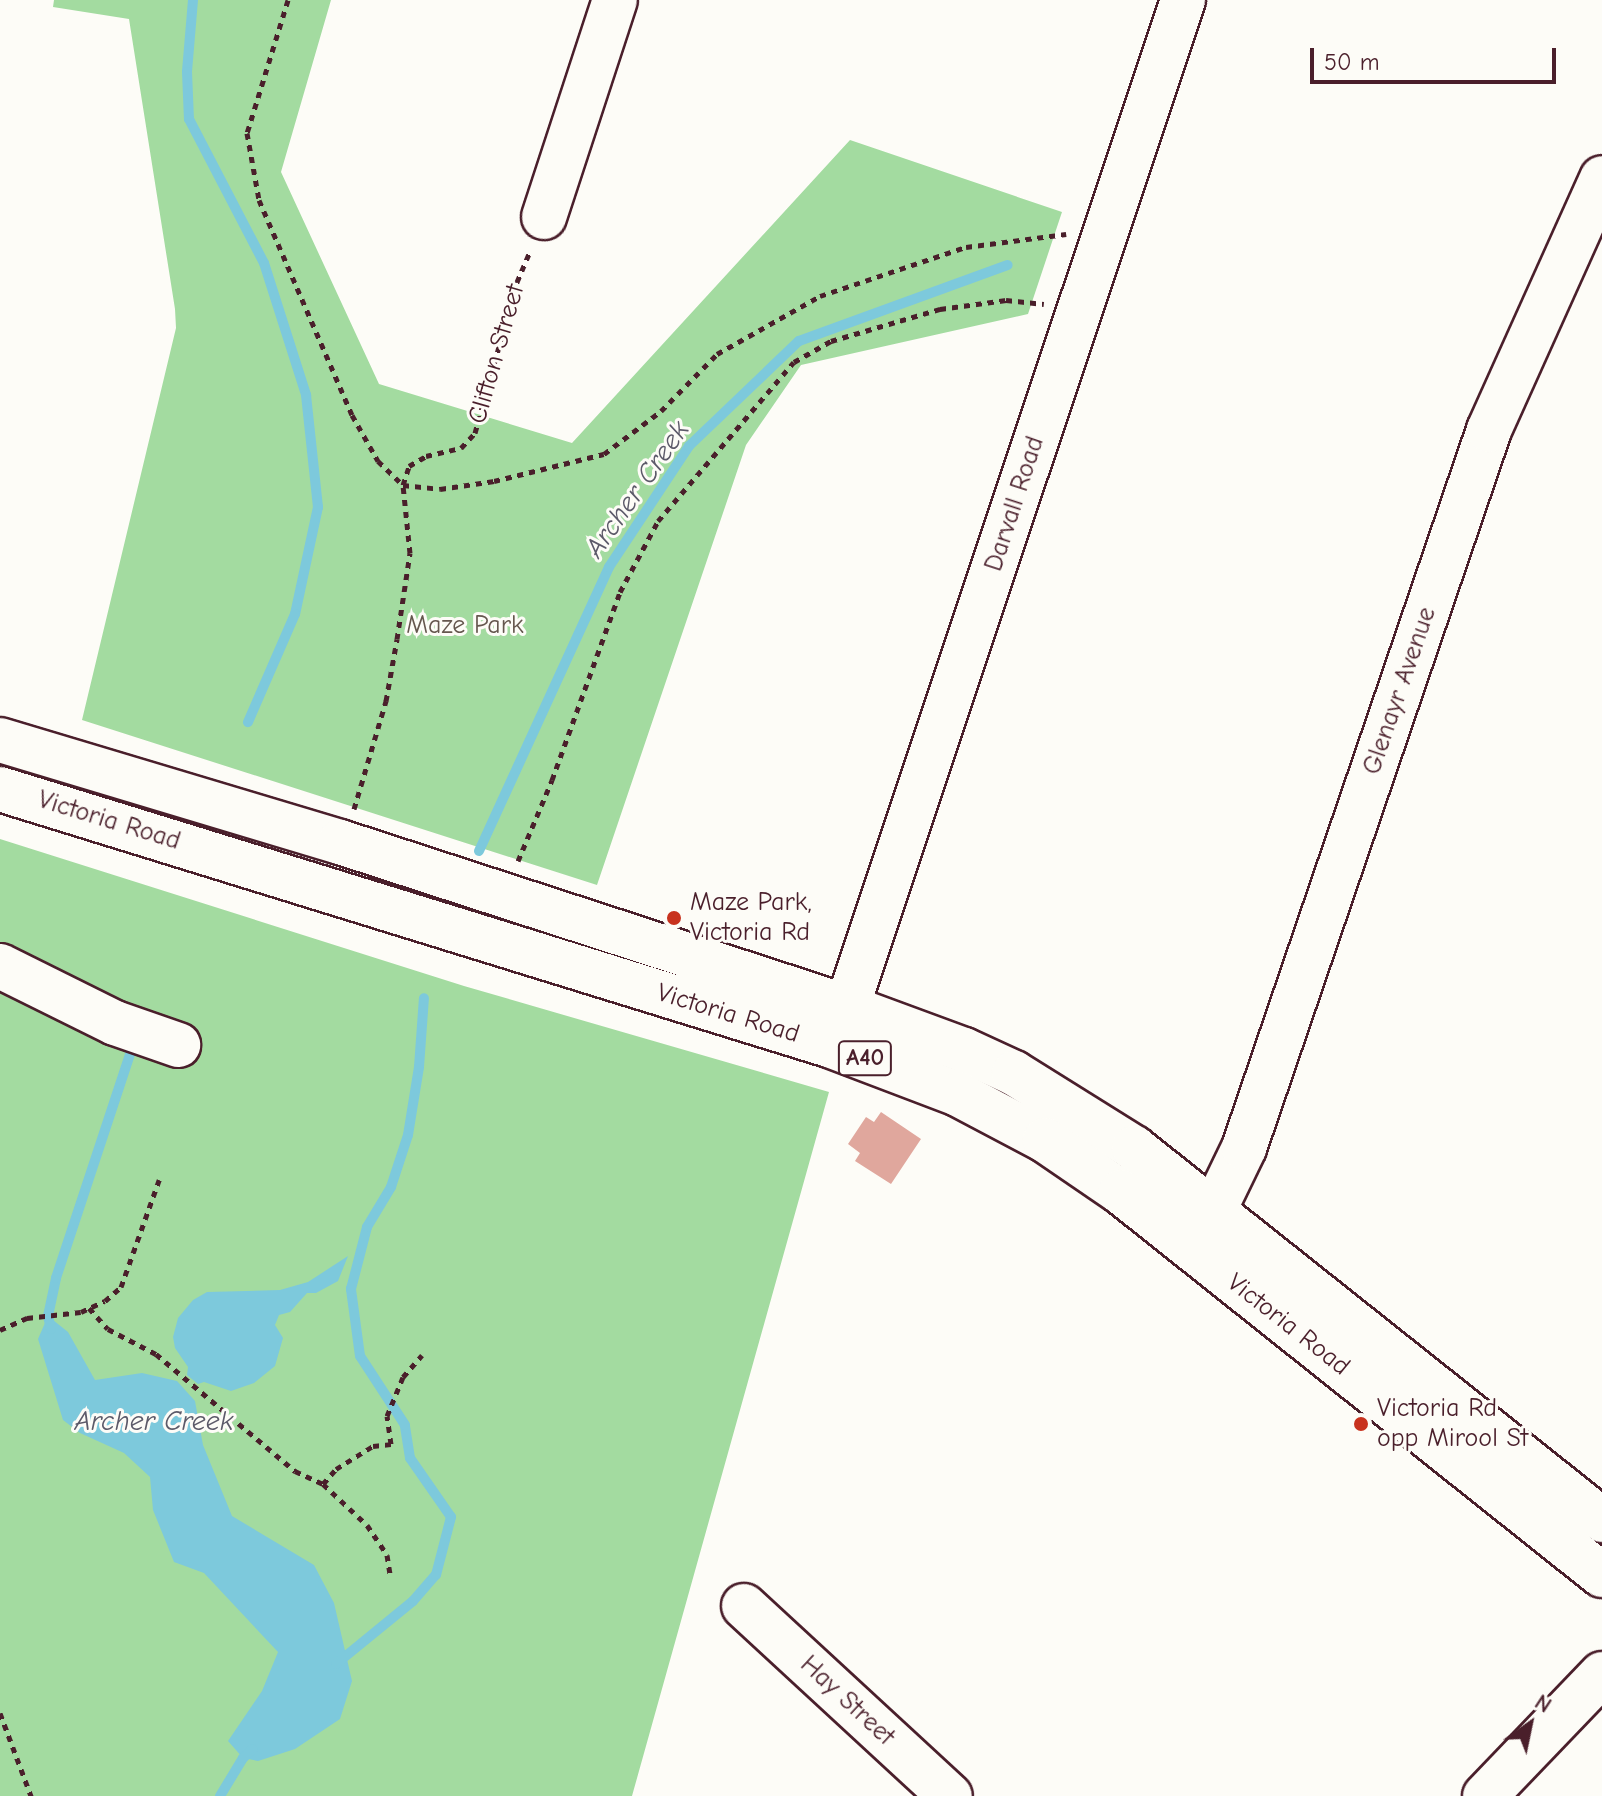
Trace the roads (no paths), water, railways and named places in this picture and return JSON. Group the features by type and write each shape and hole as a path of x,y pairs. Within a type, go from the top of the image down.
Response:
{"main road":[{"path":"544,217 615,0"},
{"name":"Darvall Road","path":"847,1007 1183,0"},
{"name":"Glenayr Avenue","path":"1214,1210 1244,1148 1489,430 1602,178"},
{"name":"Victoria Road","path":"0,740 340,842 847,1007 964,1050 1014,1073 1134,1148 1602,1520"},
{"name":"Victoria Road","path":"0,789 829,1045 958,1094 1045,1140 1121,1192 1602,1575"},
{"path":"0,966 115,1023 173,1043"},
{"name":"Hay Street","path":"744,1606 950,1796"},
{"path":"1485,1796 1602,1674"}],"water":[{"path":"348,1256 338,1281 316,1293 307,1293 290,1312 279,1315 275,1325 283,1338 275,1366 254,1383 231,1391 204,1382 198,1384 187,1375 188,1367 175,1348 173,1337 178,1318 193,1300 207,1292 280,1290 308,1282"},
{"name":"Archer Creek","path":"48,1316 68,1332 95,1380 142,1373 177,1381 195,1401 203,1445 232,1516 314,1565 334,1603 352,1681 340,1719 295,1749 258,1761 243,1758 228,1741 262,1691 278,1652 204,1573 174,1562 153,1510 150,1477 124,1453 80,1433 63,1420 38,1339"}],"waterway":[{"name":"Archer Creek","path":"193,0 187,72 189,119 264,263 306,395 318,507 295,614 248,722"},
{"name":"Archer Creek","path":"479,851 609,567 689,446 799,341 1008,265"},
{"name":"Archer Creek","path":"336,1664 413,1601 436,1575 451,1517 410,1458 405,1425 360,1356 351,1289 367,1227 391,1187 408,1135 419,1067 424,998"},
{"name":"Archer Creek","path":"51,1329 48,1316 56,1278 135,1039"},
{"name":"Archer Creek","path":"220,1796 243,1758 253,1749"}],"place":[{"name":"Maze Park, Victoria Rd","path":"674,918"},
{"name":"Victoria Rd opp Mirool St","path":"1361,1424"}],"park label":[{"name":"Maze Park","path":"465,626"}]}
